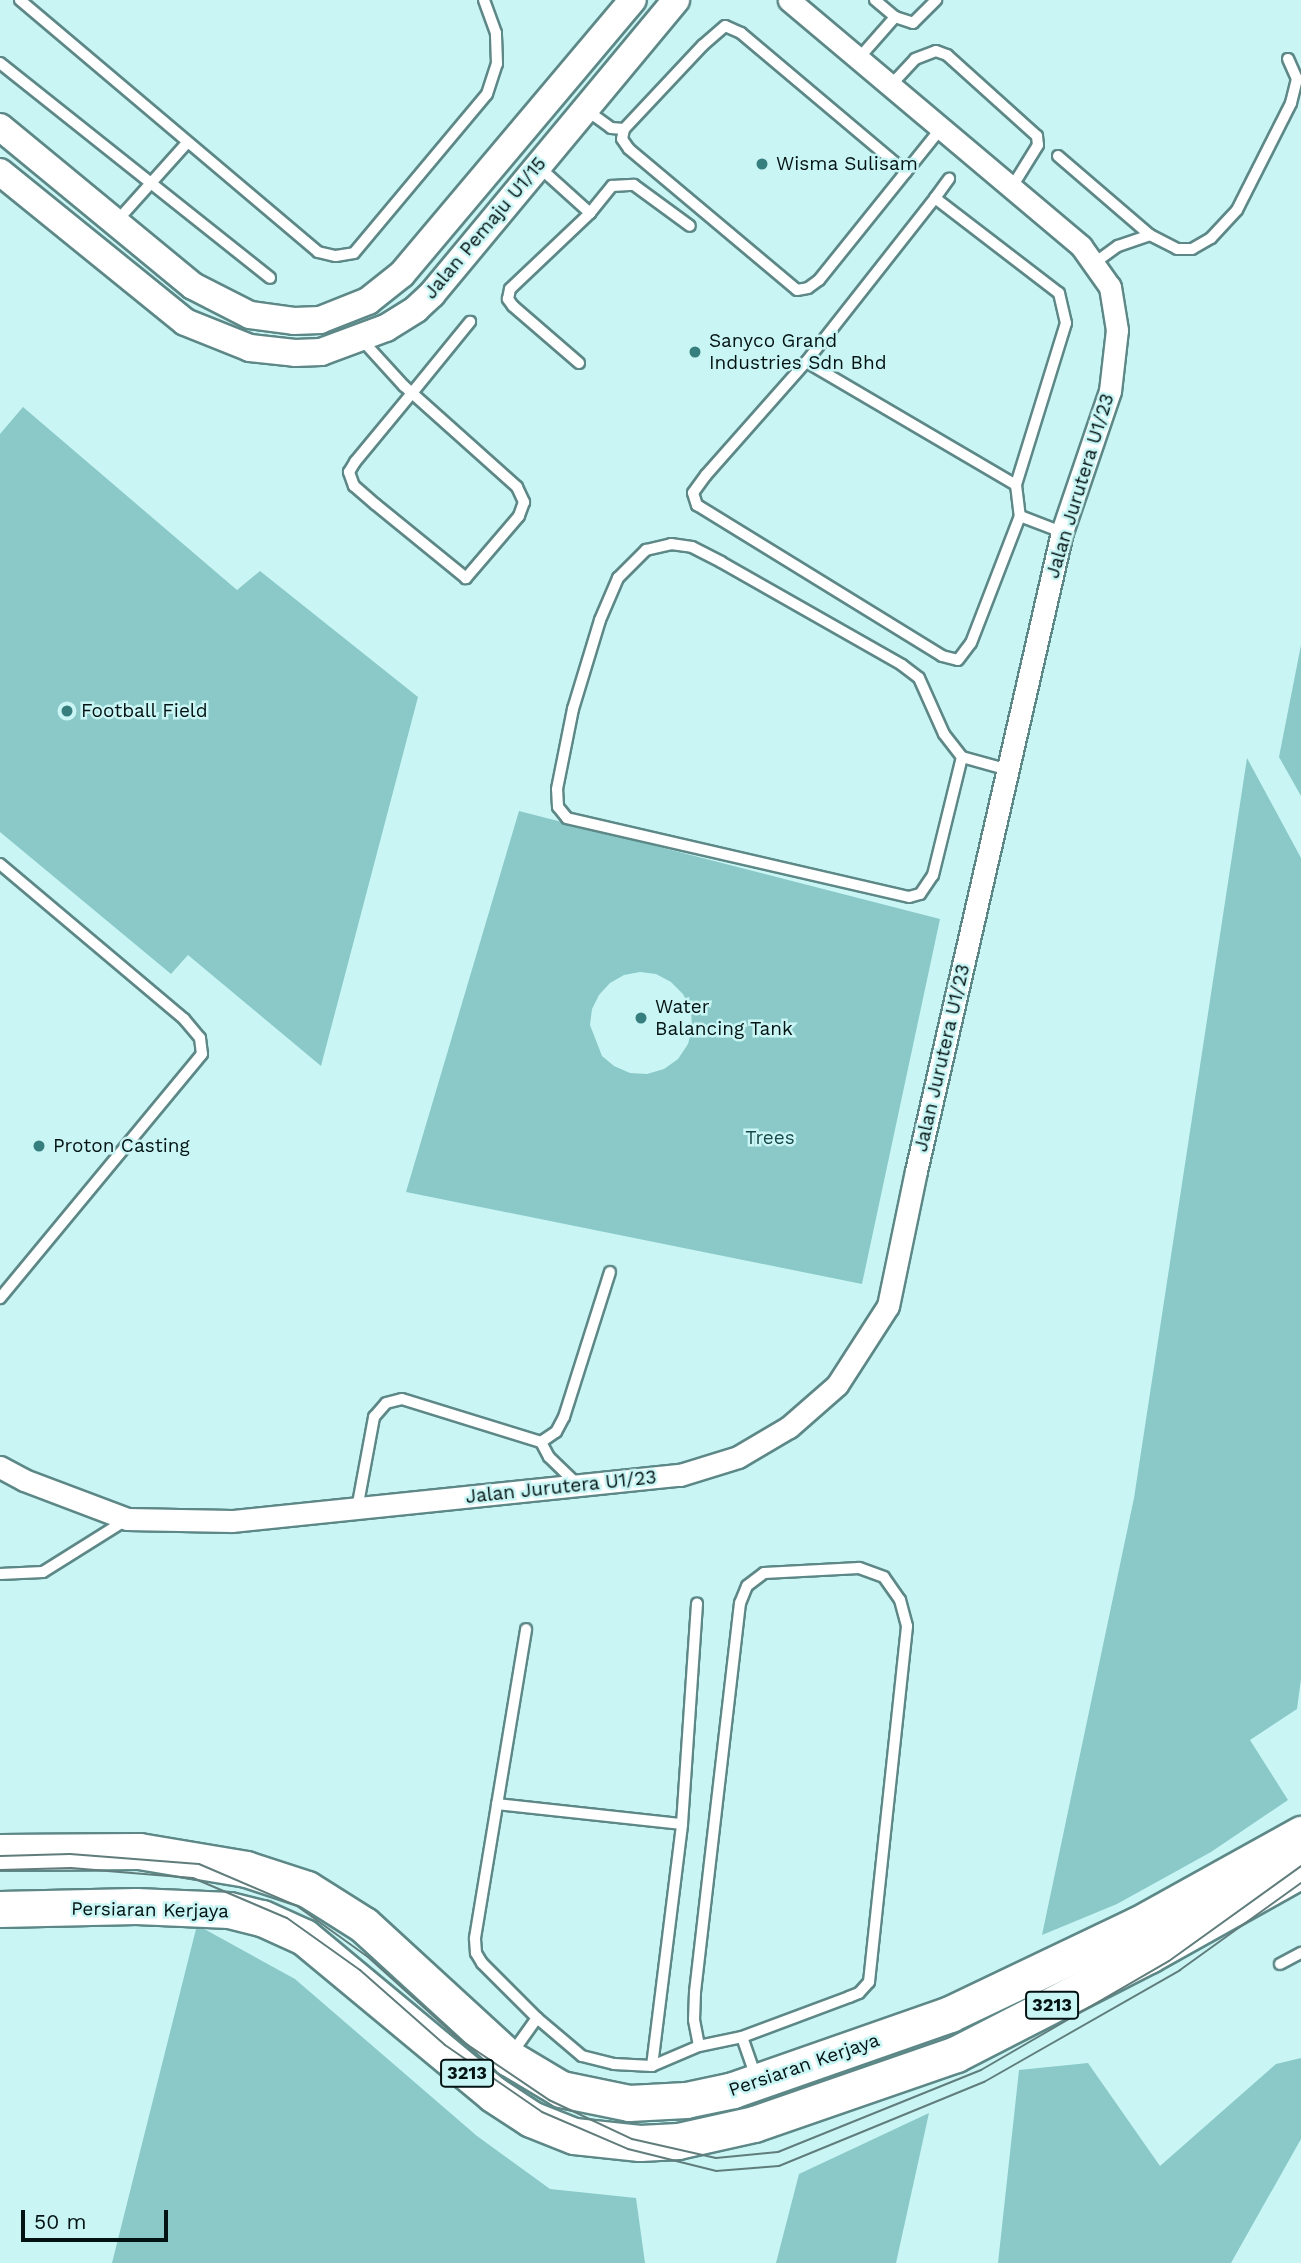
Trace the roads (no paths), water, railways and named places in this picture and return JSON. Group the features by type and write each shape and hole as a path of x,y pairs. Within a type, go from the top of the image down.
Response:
{"main road":[{"name":"Persiaran Kerjaya","path":"0,1909 136,1906 229,1910 262,1918 304,1937 493,2094 531,2119 574,2136 640,2143 678,2141 754,2123 956,2054 1143,1940 1301,1834"},
{"name":"Persiaran Kerjaya","path":"0,1852 139,1851 246,1869 307,1889 364,1925 509,2058 561,2089 629,2103 686,2101 758,2083 950,2014 1143,1940 1301,1870"}],"street":[{"name":"Jalan Pemaju U1/15","path":"0,172 185,322 250,348 275,352 321,352 362,340 396,322 432,294 676,0"},
{"name":"Jalan Jurutera U1/23","path":"0,1467 24,1480 127,1519 232,1521 680,1475 738,1457 789,1427 837,1385 888,1306 916,1171 1062,532 1110,391 1117,330 1110,287 1081,246 789,0"},
{"name":"Jalan Pemaju U1/15","path":"0,127 193,286 250,315 294,321 320,320 368,301 402,274 625,3"}],"lane":[{"path":"20,0 318,252 336,256 354,253 487,94 497,64 496,33 484,0"},
{"path":"875,0 895,17 913,23 936,0"},
{"path":"859,58 895,17"},
{"path":"906,172 741,33 725,26 703,45 624,130 622,139 629,149 797,290 808,288 819,280 906,172 942,127"},
{"path":"891,85 915,59 936,51 947,55 1037,136 1038,145 1012,187"},
{"path":"1058,156 1150,234 1177,248 1192,249 1211,238 1237,210 1292,103 1297,79 1288,59"},
{"path":"0,63 270,278"},
{"path":"585,109 611,128 624,130"},
{"path":"116,222 187,143"},
{"path":"537,166 590,213"},
{"path":"935,198 1059,293 1066,323 1016,485 1020,516 971,643 958,660 942,656 697,505 694,493 706,475 806,362 949,179"},
{"path":"579,363 513,306 508,299 510,289 590,213 612,186 634,185 690,226"},
{"path":"1093,264 1118,246 1150,234"},
{"path":"362,340 412,393 517,487 524,502 519,516 466,578 375,504 350,480 355,462 412,393 470,322"},
{"path":"806,362 1016,485"},
{"path":"1020,516 1062,532"},
{"path":"962,757 933,875 920,894 909,897 567,818 558,807 557,789 573,709 600,620 618,578 646,551 671,544 692,547 721,562 902,665 919,678 944,734 962,757 1009,770"},
{"path":"0,864 184,1019 200,1038 202,1054 0,1298"},
{"path":"541,1441 556,1432 564,1417 610,1272"},
{"path":"358,1508 374,1417 386,1403 402,1399 541,1441 549,1457 578,1485"},
{"path":"0,1574 43,1572 127,1519"},
{"path":"526,1629 475,1938 476,1953 482,1963 537,2018 582,2056 614,2064 652,2066 699,2046 742,2037 859,1993 869,1982 907,1626 900,1600 884,1577 859,1568 764,1573 747,1586 740,1603 695,1992 694,2020 699,2046"},
{"path":"652,2066 682,1824 697,1604"},
{"path":"497,1804 682,1824"},
{"path":"1280,1964 1301,1953"},
{"path":"509,2058 537,2018"},
{"path":"742,2037 758,2083"}],"tram line":[{"path":"0,1856 70,1854 199,1864 297,1906 368,1957 459,2039 549,2100 632,2139 716,2158 778,2152 981,2070 1169,1961 1301,1866"},
{"path":"0,1870 71,1868 193,1878 287,1918 360,1970 445,2045 542,2112 628,2149 716,2171 779,2166 984,2082 1180,1970 1301,1883"}],"place":[{"name":"Wisma Sulisam","path":"762,164"},
{"name":"Sanyco Grand Industries Sdn Bhd","path":"695,352"},
{"name":"Football Field","path":"67,711"},
{"name":"Water Balancing Tank","path":"641,1018"},
{"name":"Proton Casting","path":"39,1146"}],"park label":[{"name":"Trees","path":"770,1138"}]}
